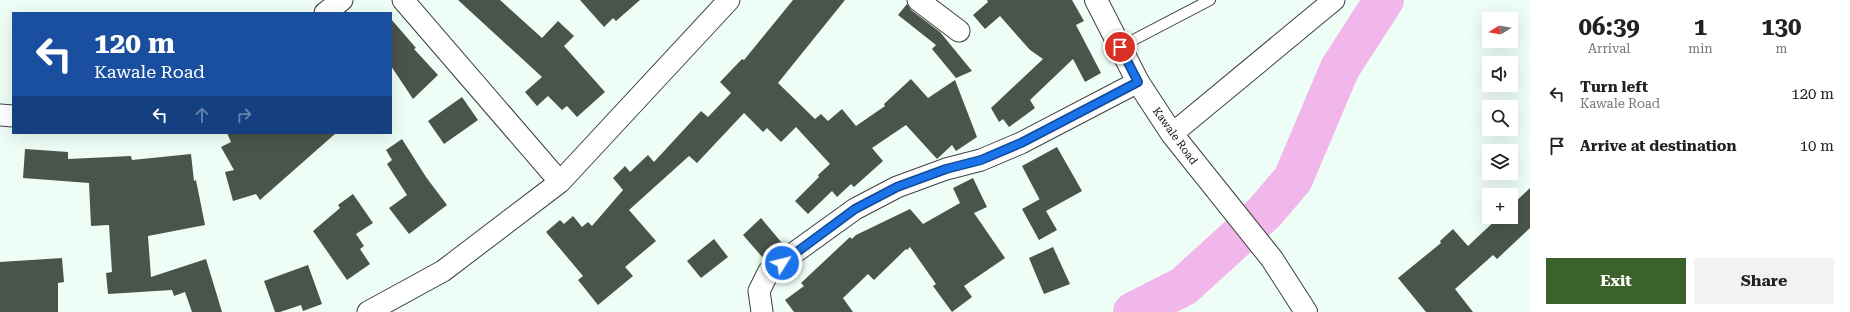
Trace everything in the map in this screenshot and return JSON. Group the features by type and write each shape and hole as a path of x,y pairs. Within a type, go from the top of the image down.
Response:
{"street":[{"path":"326,12 342,0"},
{"path":"403,0 560,182"},
{"path":"368,312 443,271 560,182 729,0"},
{"path":"918,0 959,31"},
{"name":"Kawale Road","path":"1096,0 1138,82 1172,134 1223,200 1272,259 1306,312"},
{"path":"1172,134 1334,0"},
{"path":"762,312 759,291 769,272 855,209 897,187 946,169 981,160 1021,143 1138,82"},
{"path":"0,115 12,116"}],"lane":[{"path":"1120,47 1210,0"}],"building":[{"path":"458,0 500,0 542,38 558,21 574,36 564,46 605,92 577,117 567,106 562,110 548,96 537,106 525,92 542,77"},
{"path":"580,0 640,0 616,21 613,18 604,27"},
{"path":"793,0 845,0 778,83 815,119 821,114 828,121 842,109 856,126 885,106 884,104 911,79 928,98 955,80 977,137 956,151 952,145 937,159 906,125 872,148 883,161 854,187 851,184 837,197 832,191 808,214 795,201 830,164 796,127 781,142 767,128 763,132 744,113 697,163 689,156 629,210 656,241 625,267 633,276 598,305 578,280 583,276 546,232 560,220 564,224 573,216 582,227 588,222 592,226 623,190 613,178 625,166 630,172 648,155 654,162 701,111 708,117 731,93 720,82 742,59 744,60"},
{"path":"987,0 1072,0 1084,21 1076,25 1101,73 1085,82 1073,59 1030,100 1035,108 1009,127 1003,119 999,122 991,108 1043,59 1030,50 1000,16 985,29 973,15 988,2"},
{"path":"907,4 911,10 940,32 972,71 956,78 932,49 936,45 898,15"},
{"path":"392,20 416,48 414,49 438,75 413,99 392,68"},
{"path":"462,97 478,120 444,144 428,121"},
{"path":"227,134 335,134 260,200 256,194 233,201 225,172 234,170 221,147 231,142"},
{"path":"402,139 426,177 447,205 409,234 389,208 407,195 387,164 392,160 386,150"},
{"path":"1057,147 1082,191 1046,211 1057,230 1039,240 1022,209 1040,199 1022,166"},
{"path":"25,149 68,152 68,159 131,156 132,160 191,154 194,181 196,180 205,225 148,236 151,277 206,259 222,312 192,312 185,292 174,296 172,290 108,294 106,273 112,272 109,225 91,226 89,183 23,178"},
{"path":"973,178 987,207 974,213 1005,258 964,286 972,297 952,312 933,286 936,284 910,247 907,250 906,249 874,280 868,274 843,298 853,312 794,312 785,300 804,286 801,283 850,237 852,239 856,235 910,209 923,224 960,203 953,188"},
{"path":"1530,188 1530,228 1497,259 1493,255 1455,289 1473,312 1426,312 1398,278 1441,243 1440,241 1453,229 1468,246 1492,224 1518,224 1518,199"},
{"path":"353,194 373,223 356,234 364,246 360,249 370,264 347,280 313,231 340,208 338,205"},
{"path":"761,218 782,243 764,259 743,235"},
{"path":"714,239 728,257 701,278 687,261"},
{"path":"1053,247 1070,284 1044,294 1029,258"},
{"path":"62,258 64,282 58,283 58,312 0,312 0,262"},
{"path":"308,265 322,304 303,311 301,305 280,312 275,312 264,281"}],"waterway":[{"path":"1133,312 1184,286 1265,212 1293,179 1340,68 1384,0"}],"route":[{"path":"782,263 855,209 897,187 946,169 981,160 1021,143 1138,82 1120,47"}]}
